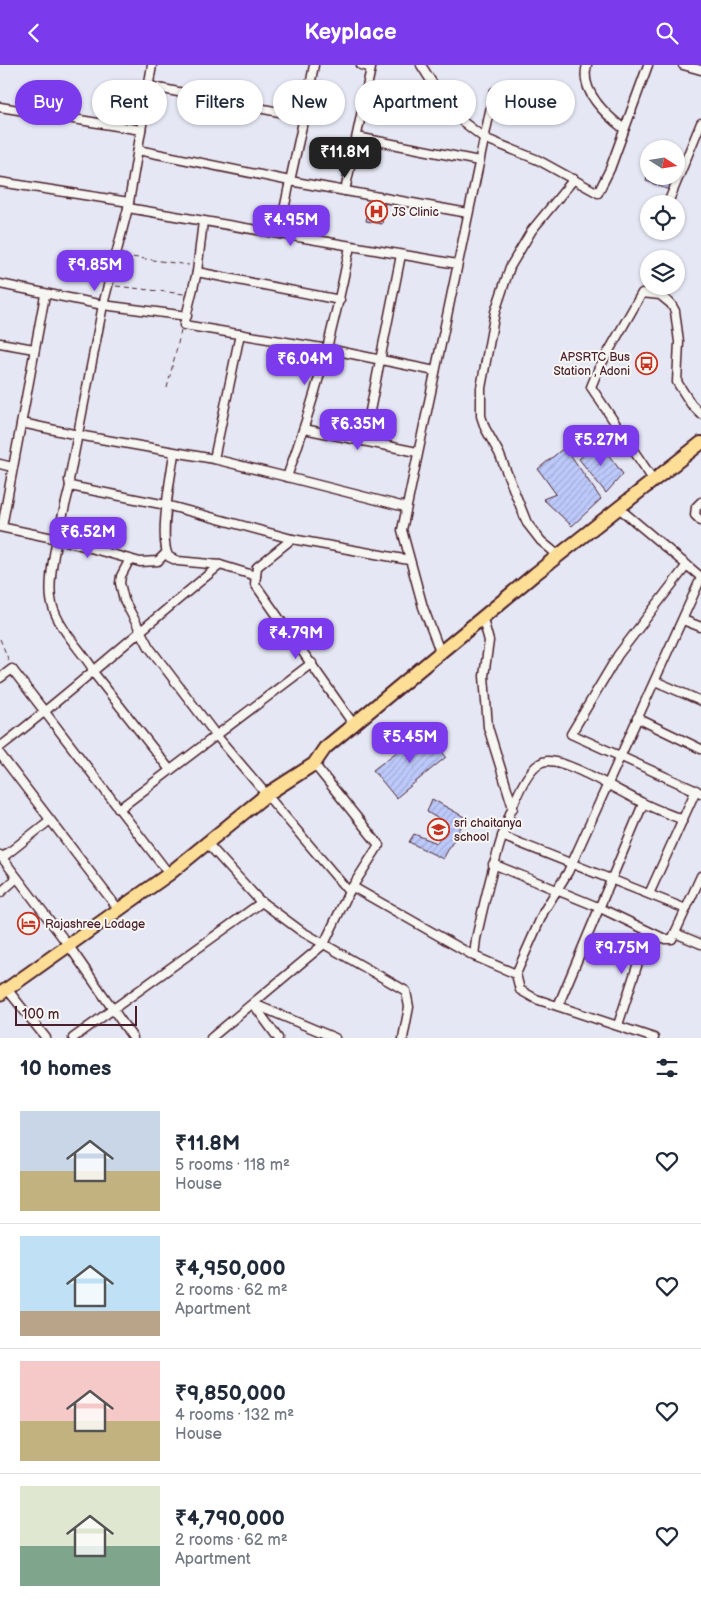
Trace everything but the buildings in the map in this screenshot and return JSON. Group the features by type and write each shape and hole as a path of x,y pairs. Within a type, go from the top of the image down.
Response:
{"main road":[{"path":"4,991 169,874 266,795 314,763 325,748 559,556 701,443"}],"street":[{"path":"149,80 152,65"},
{"path":"311,80 314,65"},
{"path":"346,191 371,66 362,65"},
{"path":"421,65 445,103 462,121 484,138 538,160 598,193 610,169 648,65"},
{"path":"587,65 585,75 587,83 599,106 607,116 624,129"},
{"path":"683,65 701,70"},
{"path":"167,90 273,111"},
{"path":"0,107 141,130"},
{"path":"672,195 701,123"},
{"path":"142,125 128,205 103,305 69,480 70,486 58,539 51,583 52,606 93,672 170,770"},
{"path":"280,234 302,125"},
{"path":"441,654 423,607 402,530 405,507 487,125"},
{"path":"357,137 479,161"},
{"path":"138,150 290,181 468,213"},
{"path":"559,556 541,541 527,523 499,453 485,428 481,416 481,388 495,312 510,267 532,230 574,179"},
{"path":"0,182 128,205 203,221 457,264"},
{"path":"203,221 196,269 184,325 328,349 435,371"},
{"path":"287,477 304,429 328,349 340,300 350,246"},
{"path":"364,441 401,255"},
{"path":"196,269 340,300"},
{"path":"0,284 45,295 103,305 187,316"},
{"path":"654,481 591,387 598,370 642,293 660,295 671,304 675,311 679,342 677,382 691,404 701,414"},
{"path":"45,295 1,527 58,539 151,563 158,561 166,553"},
{"path":"214,459 240,334"},
{"path":"0,343 34,349"},
{"path":"22,423 174,454 214,459 405,507"},
{"path":"304,429 417,452"},
{"path":"174,454 166,505 166,553 169,557 178,561 220,565 256,576"},
{"path":"0,464 12,467"},
{"path":"70,486 166,505 292,539 410,560"},
{"path":"701,502 696,507 695,515 701,521"},
{"path":"620,509 701,578 572,863 544,911 516,974 520,989 536,999 654,1038"},
{"path":"292,539 256,567 255,584 354,725"},
{"path":"130,559 121,576 120,583 124,600 149,647 216,735 266,795 351,889 474,956 516,974"},
{"path":"0,747 45,712 140,630 220,565"},
{"path":"649,894 683,820 699,791 571,734 618,655 687,565"},
{"path":"483,619 489,641 484,676 484,699 488,727 513,808"},
{"path":"683,620 701,627"},
{"path":"118,809 312,663"},
{"path":"0,678 12,669 169,874"},
{"path":"654,681 701,701"},
{"path":"637,719 701,749"},
{"path":"0,754 119,910"},
{"path":"474,956 493,864 502,836 526,779 542,761 550,761 568,766 643,804 683,820"},
{"path":"211,1038 324,944 351,889 379,845 314,763"},
{"path":"558,1006 598,907 643,804"},
{"path":"50,820 1,856 69,946 133,1038"},
{"path":"502,836 686,909"},
{"path":"208,843 262,902 301,931 406,991 409,1007 403,1038"},
{"path":"493,864 598,907 668,940 675,933 701,876"},
{"path":"0,893 17,878"},
{"path":"692,897 701,901"},
{"path":"73,1038 262,902"},
{"path":"618,1025 648,932"},
{"path":"675,933 701,944"},
{"path":"4,991 46,1038"},
{"path":"254,1004 278,1038"},
{"path":"254,1004 335,1038"}],"path":[{"path":"118,255 196,269"},
{"path":"114,285 188,295"},
{"path":"167,388 182,331"},
{"path":"0,639 12,669"}],"place":[{"name":"JS Clinic","path":"376,212"},
{"name":"APSRTC Bus Station , Adoni","path":"646,364"},
{"name":"sri chaitanya school","path":"438,830"},
{"name":"Rajashree Lodage","path":"29,924"}]}
